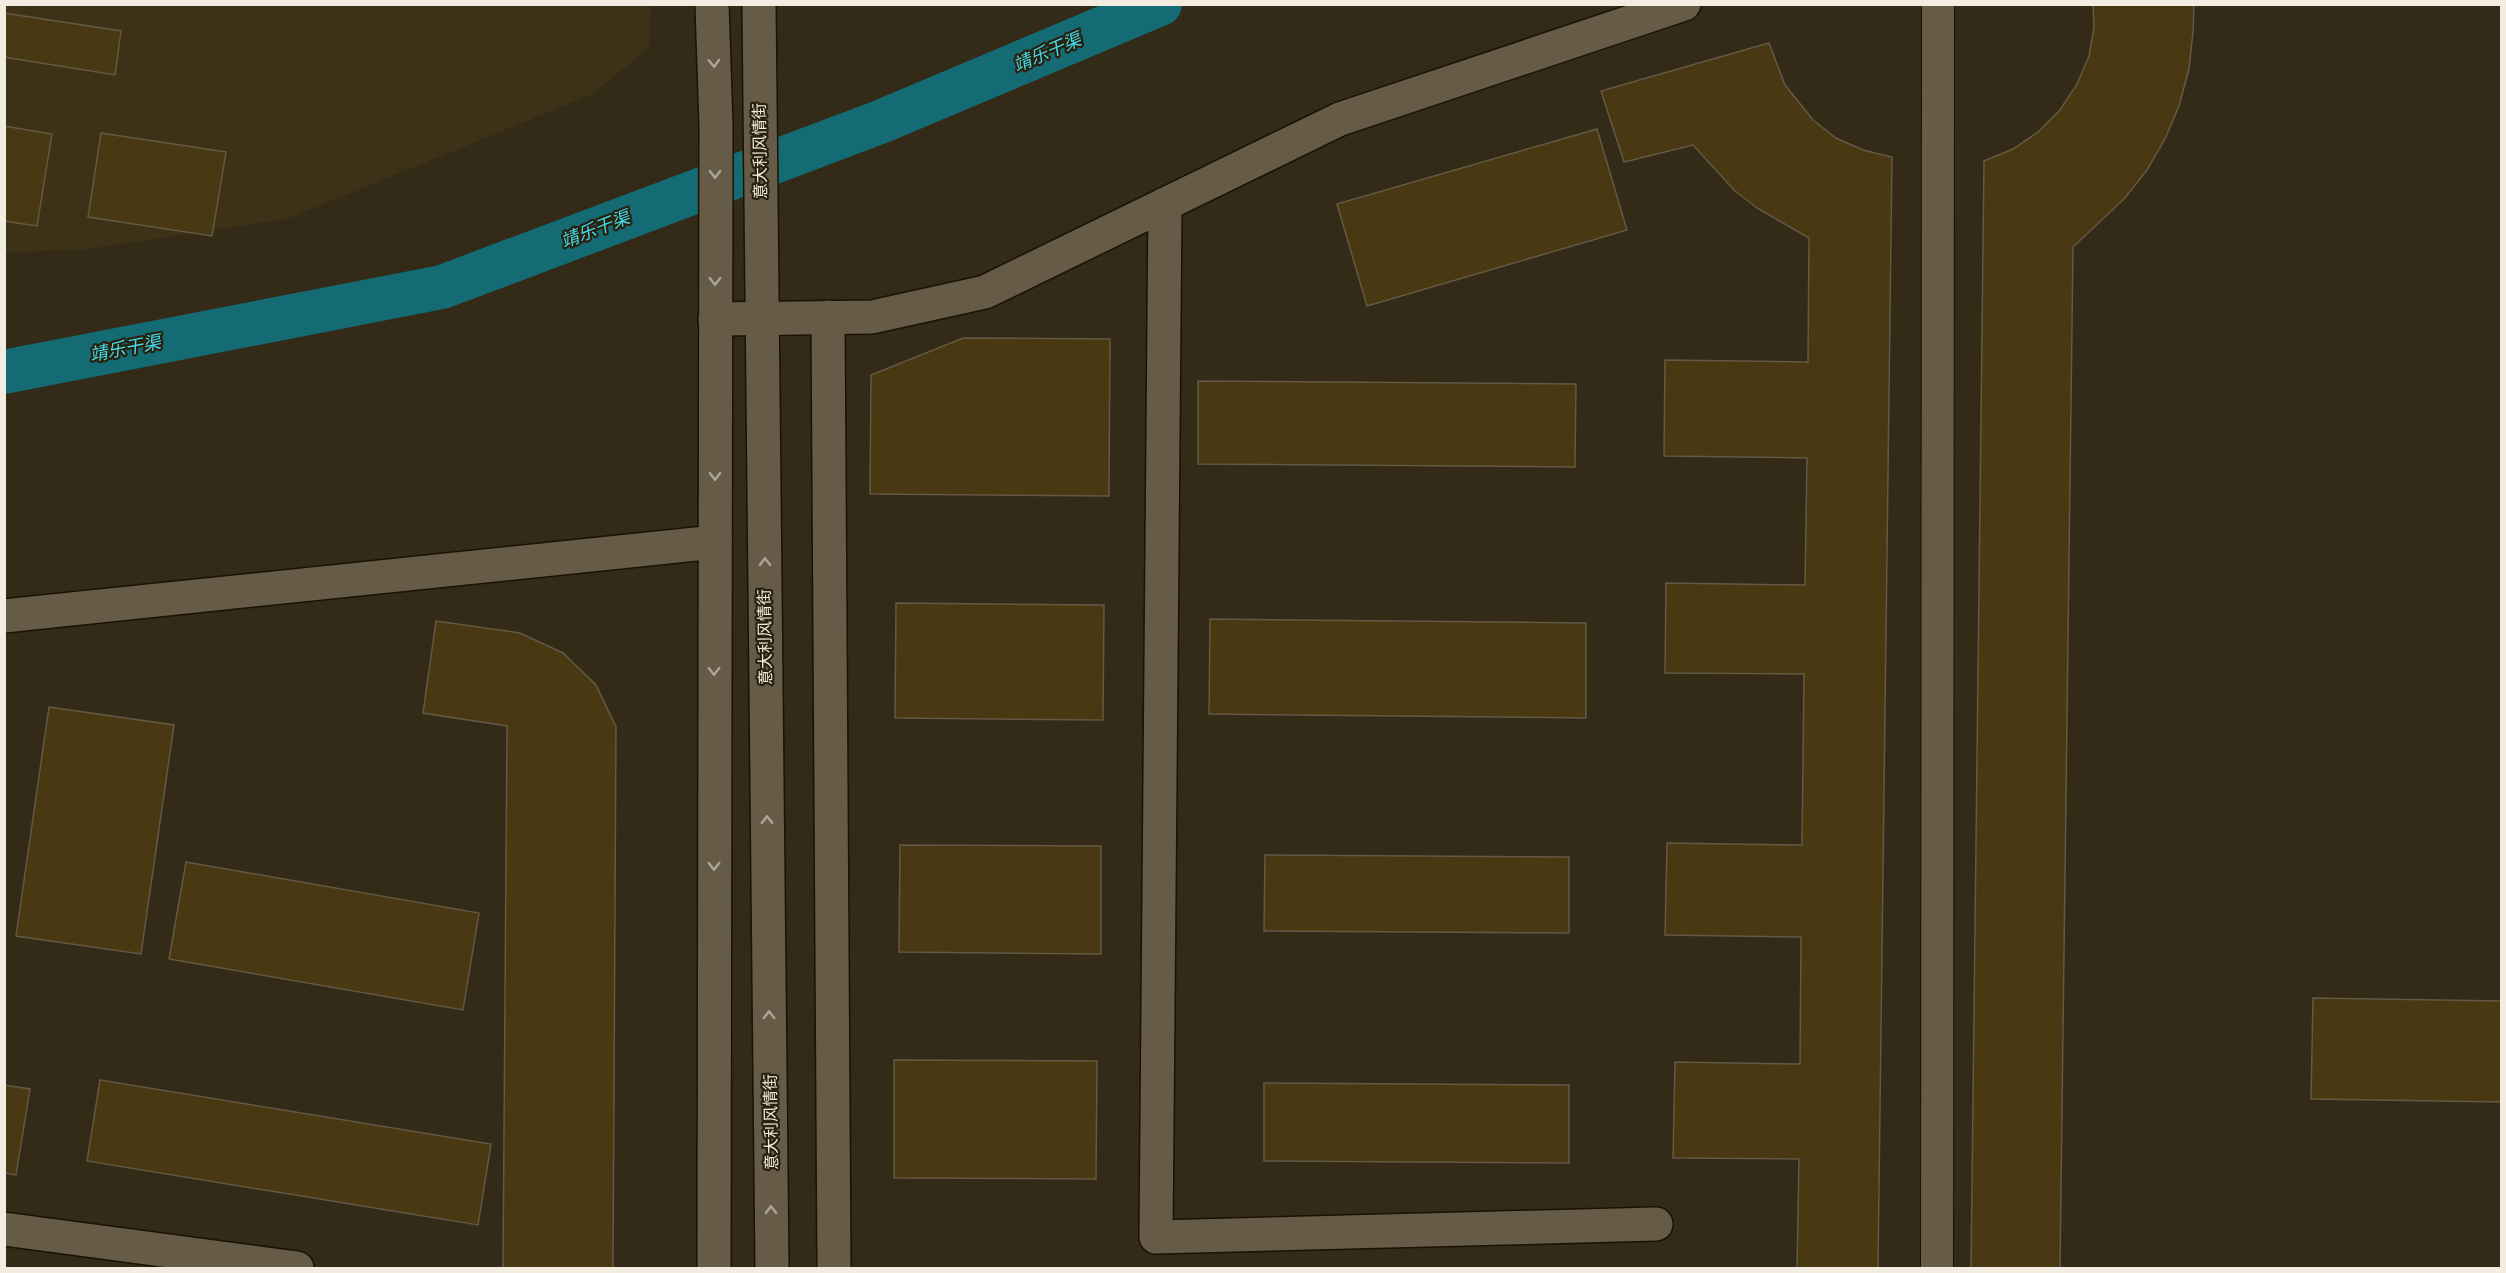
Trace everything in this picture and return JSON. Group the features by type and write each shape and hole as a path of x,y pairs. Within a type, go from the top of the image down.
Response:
{"street":[{"path":"712,4 716,126 714,1269"},
{"name":"意大利风情街","path":"759,4 772,1269"},
{"path":"715,319 872,317 985,292 1340,119 1684,4"},
{"path":"1937,1269 1938,4"},
{"path":"1166,204 1156,1237 1656,1224"},
{"path":"828,317 834,1269"},
{"path":"4,616 715,542"},
{"path":"4,1229 297,1269"}],"shaded area":[{"path":"4,5 651,5 649,47 593,94 287,219 88,249 5,253"}],"building":[{"path":"2093,4 2194,4 2193,32 2189,69 2179,106 2165,139 2147,170 2125,198 2073,247 2060,1268 1971,1268 1984,161 2013,149 2038,132 2060,110 2077,84 2089,56 2094,27"},
{"path":"4,13 121,31 115,75 4,57"},
{"path":"1769,43 1785,85 1813,120 1836,138 1863,150 1892,157 1878,1268 1797,1268 1799,1159 1673,1158 1675,1062 1800,1064 1801,937 1665,935 1667,843 1802,845 1804,674 1665,673 1666,583 1805,585 1807,458 1664,456 1665,360 1808,362 1809,238 1757,208 1734,190 1693,145 1624,162 1601,91"},
{"path":"4,126 52,134 37,226 4,221"},
{"path":"1597,129 1627,230 1367,306 1337,204"},
{"path":"101,133 226,152 212,236 88,217"},
{"path":"963,338 1110,339 1109,496 870,494 871,375"},
{"path":"1198,381 1576,384 1575,467 1198,464"},
{"path":"896,603 1104,605 1103,720 895,718"},
{"path":"1210,619 1586,623 1586,718 1209,714"},
{"path":"436,621 520,633 563,653 596,685 616,727 613,1268 503,1268 507,726 423,713"},
{"path":"49,707 174,725 141,954 16,936"},
{"path":"900,845 1101,846 1101,954 899,952"},
{"path":"1265,855 1569,857 1569,933 1264,931"},
{"path":"186,862 479,913 463,1010 169,959"},
{"path":"2313,998 2502,1001 2502,1102 2311,1099"},
{"path":"894,1060 1097,1061 1096,1179 894,1178"},
{"path":"100,1080 491,1144 478,1225 87,1161"},
{"path":"1264,1083 1569,1085 1569,1163 1264,1161"},
{"path":"4,1085 30,1089 16,1175 4,1173"}],"waterway":[{"name":"靖乐干渠","path":"4,372 442,287 880,122 1160,4"}]}
